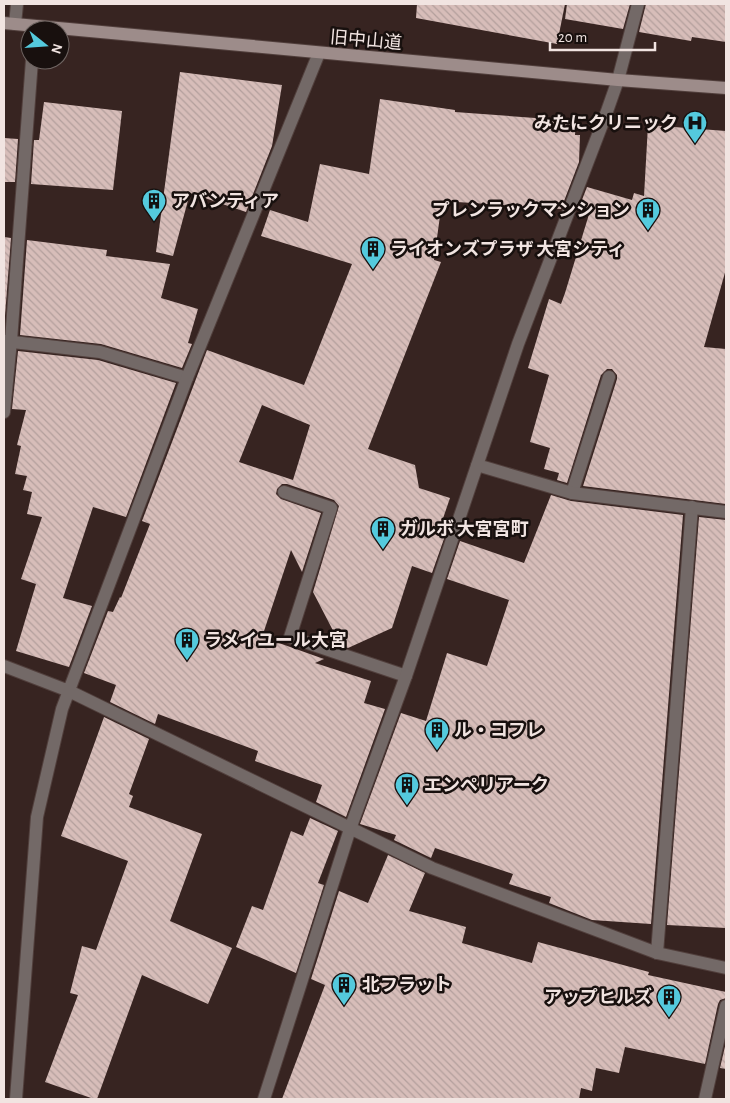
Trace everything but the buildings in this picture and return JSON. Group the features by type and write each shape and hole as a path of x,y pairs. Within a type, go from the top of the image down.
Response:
{"main road":[{"name":"旧中山道","path":"70,31 726,88"}],"street":[{"path":"9,24 17,4"},
{"path":"264,1099 350,829 406,676 518,344 618,80 638,4"},
{"path":"16,1099 37,817 62,709 186,378 319,53"},
{"path":"4,412 7,341 31,70"},
{"path":"7,341 100,352 186,378"},
{"path":"572,493 609,377"},
{"path":"477,464 572,493 726,512"},
{"path":"284,492 331,508 290,637 406,676"},
{"path":"658,953 692,507"},
{"path":"4,666 69,691 432,868 658,953 726,968"},
{"path":"705,1099 726,1006"}],"place":[{"name":"みたにクリニック","path":"695,144"},
{"name":"アバンティア","path":"154,222"},
{"name":"プレンラックマンション","path":"648,231"},
{"name":"ライオンズプラザ 大宮シティ","path":"373,270"},
{"name":"ガルボ 大宮宮町","path":"383,550"},
{"name":"ラメイユール大宮","path":"187,661"},
{"name":"ル・コフレ","path":"437,751"},
{"name":"エンペリアーク","path":"407,806"},
{"name":"北フラット","path":"344,1006"},
{"name":"アップヒルズ","path":"669,1018"}]}
